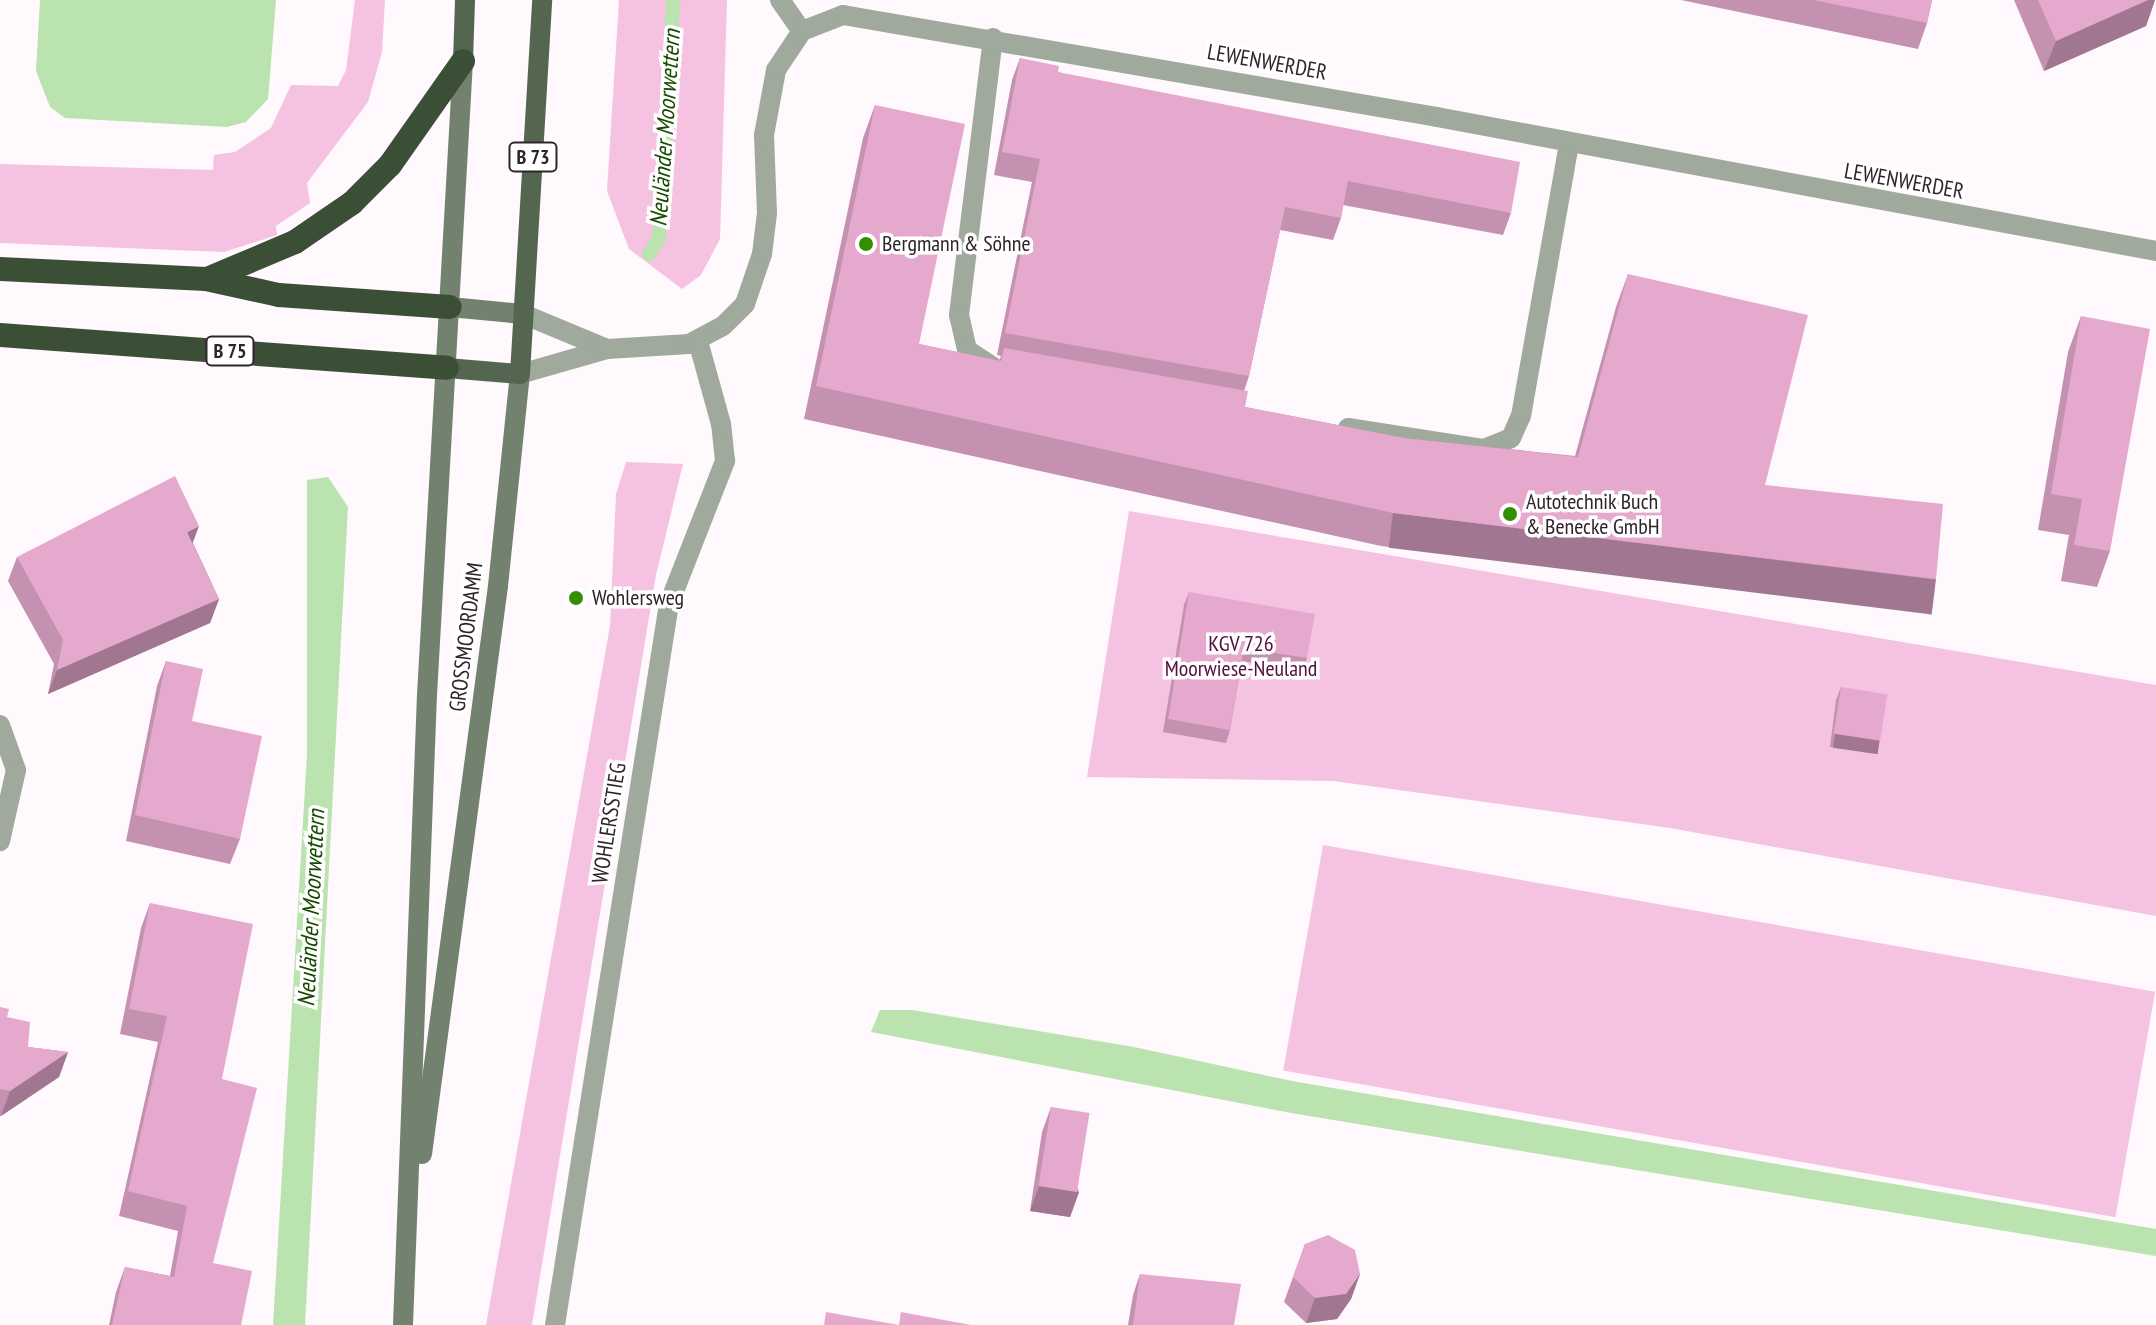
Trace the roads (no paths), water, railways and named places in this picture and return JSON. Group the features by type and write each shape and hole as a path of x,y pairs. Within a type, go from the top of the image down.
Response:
{"highway":[{"path":"206,279 295,242 352,203 397,155 463,61"},
{"path":"0,269 206,279 279,295 450,307"},
{"name":"B 75","path":"0,335 447,368"}],"main road":[{"name":"GROSSMOORDAMM","path":"403,1325 427,695 465,0"},
{"name":"GROSSMOORDAMM","path":"406,1277 498,586 520,374 542,0"},
{"path":"450,307 523,314"},
{"path":"447,368 520,374"}],"street":[{"path":"520,374 607,349 698,341 734,315 754,282 767,213 768,103 776,70 802,31 780,0"},
{"name":"LEWENWERDER","path":"802,31 843,15 993,38 2156,251"},
{"path":"993,38 959,315 967,350 978,361 1015,373"},
{"path":"1327,425 1484,449 1511,438 1521,416 1569,144"},
{"path":"523,314 607,349"},
{"name":"WOHLERSSTIEG","path":"555,1325 669,604 725,461 721,424 698,341"},
{"path":"0,725 16,770 0,841"}],"water":[{"path":"40,0 276,0 268,99 246,122 227,127 65,118 50,107 36,71"},
{"path":"328,477 348,507 305,1325 273,1325 307,754 307,480"},
{"path":"880,1010 912,1010 1134,1047 1292,1081 2156,1229 2156,1256 1291,1113 871,1032"}],"waterway":[{"name":"Neuländer Moorwettern","path":"649,254 659,238 673,0"}],"place":[{"name":"Bergmann & Söhne","path":"866,244"},
{"name":"Autotechnik Buch & Benecke GmbH","path":"1510,514"},
{"name":"Wohlersweg","path":"576,598"}],"park label":[{"name":"KGV 726 Moorwiese-Neuland","path":"1241,656"}]}
